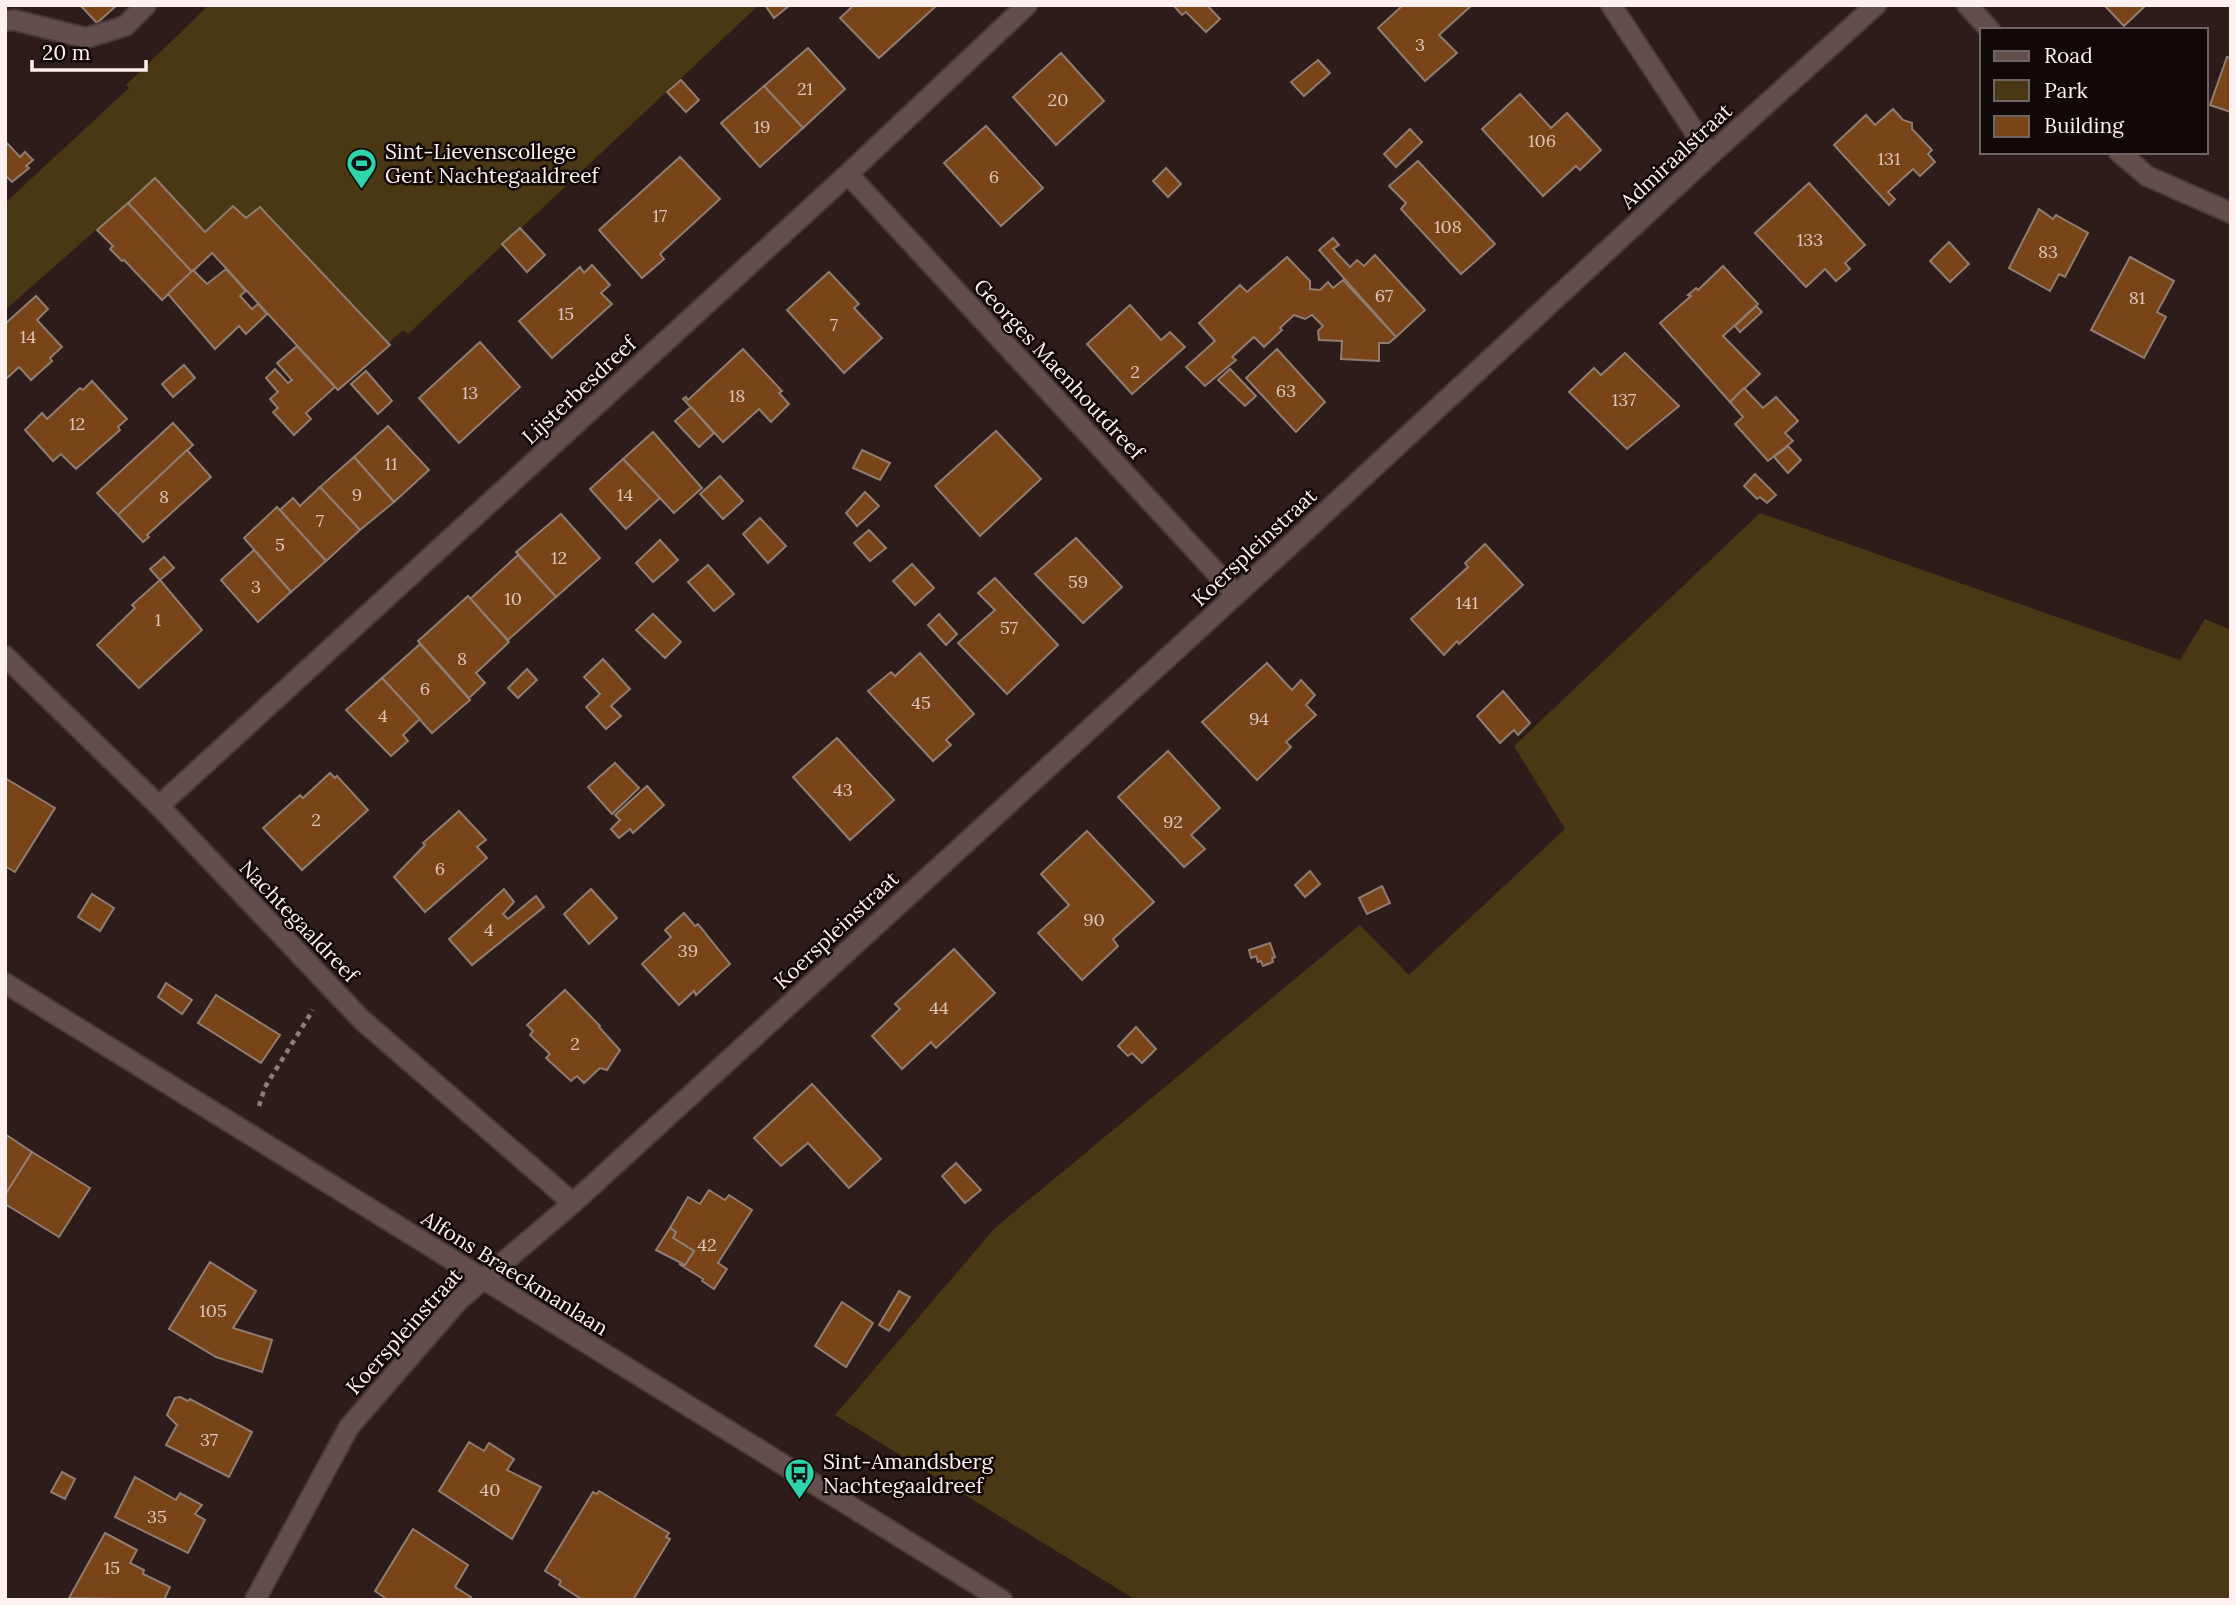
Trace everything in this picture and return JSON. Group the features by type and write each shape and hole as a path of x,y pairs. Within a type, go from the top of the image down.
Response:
{"street":[{"path":"5,20 86,38 125,26 146,5"},
{"name":"Lijsterbesdreef","path":"159,806 848,174 1027,5"},
{"path":"1611,5 1710,155"},
{"name":"Admiraalstraat","path":"1508,342 1876,5"},
{"path":"1968,5 1988,28"},
{"path":"2121,154 2147,176 2231,213"},
{"name":"Georges Maenhoutdreef","path":"848,174 1236,594"},
{"name":"Koerspleinstraat","path":"255,1600 349,1427 458,1300 573,1203 1508,342"},
{"name":"Nachtegaaldreef","path":"5,656 159,806 362,1020 573,1203"},
{"name":"Alfons Braeckmanlaan","path":"5,984 1002,1600"}],"path":[{"path":"250,1133 265,1087 329,985"}],"green space":[{"name":"Sint-Lievenscollege Gent Nachtegaaldreef","path":"209,5 759,5 408,334 403,330 338,390 212,253 205,232 155,178 5,310 5,203 129,88 126,85"},
{"path":"1760,513 2180,660 2205,619 2231,630 2231,1600 1136,1600 835,1415 995,1228 1360,925 1409,975 1565,829 1514,746"}],"building":[{"path":"80,5 117,5 97,23"},
{"path":"765,5 790,5 774,18"},
{"path":"854,5 935,7 879,58 840,18"},
{"path":"1173,5 1207,5 1220,19 1206,32 1186,12 1182,15"},
{"path":"1403,5 1472,5 1439,35 1457,53 1425,81 1378,28"},
{"path":"2104,5 2146,5 2124,26"},
{"path":"808,48 845,89 803,128 764,86"},
{"path":"1061,53 1104,101 1056,145 1013,97"},
{"path":"2227,57 2231,58 2231,112 2210,105"},
{"path":"1318,60 1330,73 1304,96 1291,82"},
{"path":"681,80 699,100 686,112 667,92"},
{"path":"764,86 803,128 760,167 721,123"},
{"path":"1520,94 1551,128 1567,113 1601,150 1580,170 1576,166 1543,196 1482,129"},
{"path":"1893,109 1903,120 1912,123 1912,129 1932,150 1928,154 1935,162 1920,176 1913,169 1888,192 1895,199 1889,205 1834,145 1866,115 1875,125"},
{"path":"986,126 1043,188 1001,226 944,163"},
{"path":"1410,129 1422,142 1396,167 1384,154"},
{"path":"5,141 20,157 25,152 33,160 26,166 29,168 12,182 5,175"},
{"path":"680,157 720,199 660,254 664,259 642,278 599,230"},
{"path":"1418,161 1495,244 1461,274 1401,209 1406,203 1389,186"},
{"path":"1166,168 1181,184 1168,197 1153,181"},
{"path":"155,178 205,232 233,206 246,218 260,207 390,345 338,390 212,253 192,272 128,203"},
{"path":"1809,183 1865,245 1845,263 1850,269 1836,281 1825,269 1806,287 1755,233"},
{"path":"128,203 192,272 162,300 110,249 113,246 97,230"},
{"path":"2039,209 2053,219 2056,215 2088,233 2065,277 2059,274 2050,291 2009,268"},
{"path":"520,228 545,255 527,272 502,244"},
{"path":"1333,238 1339,245 1333,249 1350,267 1357,260 1364,266 1375,255 1425,310 1396,337 1319,250"},
{"path":"1949,242 1969,264 1950,282 1930,261"},
{"path":"1287,257 1310,281 1310,289 1320,290 1328,282 1333,288 1343,280 1396,337 1389,343 1379,343 1379,361 1341,359 1342,341 1319,340 1318,331 1323,326 1312,315 1305,319 1294,315 1264,347 1254,337 1232,357 1236,360 1205,386 1186,367 1215,341 1199,323 1240,285 1247,292"},
{"path":"2130,257 2174,281 2157,312 2166,317 2144,358 2091,330"},
{"path":"592,265 610,285 601,293 612,304 552,358 519,321 580,267 584,273"},
{"path":"1723,266 1758,304 1723,336 1760,374 1730,402 1660,323"},
{"path":"226,269 246,291 240,296 252,309 258,304 267,314 246,334 239,326 215,349 168,294 193,270 207,284"},
{"path":"829,272 859,304 854,308 882,338 844,373 787,310"},
{"path":"36,296 48,309 37,320 62,347 50,358 52,361 31,380 19,367 5,380 5,324"},
{"path":"1130,305 1161,340 1170,332 1185,347 1132,394 1087,344"},
{"path":"1756,306 1762,312 1740,332 1735,326"},
{"path":"480,342 520,387 459,443 419,398"},
{"path":"297,346 335,387 306,413 311,419 294,435 273,412 278,408 270,399 278,392 266,378 275,369 288,383 292,380 277,363"},
{"path":"743,349 782,391 779,393 789,404 771,422 759,409 723,442 683,399 686,397 688,400"},
{"path":"1277,349 1325,402 1296,432 1246,378"},
{"path":"1625,353 1679,406 1627,449 1569,392 1594,368 1601,375"},
{"path":"184,365 195,378 173,397 162,384"},
{"path":"1230,369 1256,396 1245,406 1218,380"},
{"path":"366,371 392,401 378,414 351,384"},
{"path":"92,381 127,419 118,427 120,430 76,469 61,454 53,461 25,430 42,413 47,419 80,388 83,390"},
{"path":"1744,388 1763,408 1776,397 1798,421 1785,433 1793,441 1768,461 1735,424 1743,417 1730,402"},
{"path":"691,407 714,433 699,447 675,421"},
{"path":"173,423 193,445 118,515 97,493"},
{"path":"388,426 429,470 394,502 354,457"},
{"path":"996,431 1041,479 980,536 935,486"},
{"path":"653,432 702,488 674,513 623,459"},
{"path":"1788,446 1801,460 1788,473 1774,457"},
{"path":"187,450 211,477 147,535 149,537 143,542 118,515"},
{"path":"862,450 890,463 880,480 853,468"},
{"path":"354,457 394,502 360,530 320,487"},
{"path":"623,459 660,498 626,529 590,489"},
{"path":"1755,474 1776,495 1767,503 1760,497 1757,499 1744,486"},
{"path":"720,476 743,501 723,519 700,494"},
{"path":"320,487 360,530 326,561 280,510 293,498 300,506"},
{"path":"865,492 879,506 857,526 846,513"},
{"path":"277,507 326,561 291,592 244,538"},
{"path":"561,514 600,558 556,597 516,552"},
{"path":"760,518 786,546 768,563 743,534"},
{"path":"869,530 886,548 870,561 854,543"},
{"path":"1076,538 1122,587 1083,623 1035,574"},
{"path":"660,540 678,560 653,582 636,563"},
{"path":"1485,544 1523,585 1444,655 1411,619 1468,567 1465,563"},
{"path":"254,550 291,592 258,622 221,580"},
{"path":"518,555 556,597 508,640 470,599"},
{"path":"164,557 174,568 160,580 150,569"},
{"path":"912,564 934,588 915,605 893,581"},
{"path":"708,565 734,594 714,611 688,582"},
{"path":"995,578 1058,645 1007,694 958,643 995,610 978,593"},
{"path":"160,580 202,630 139,688 97,645 135,608 132,605"},
{"path":"468,596 509,642 476,673 485,683 469,698 418,641"},
{"path":"653,614 681,642 665,658 636,630"},
{"path":"939,614 957,634 946,645 928,625"},
{"path":"420,644 470,700 432,733 382,678"},
{"path":"920,653 974,714 946,740 951,745 933,761 868,691 891,672 895,676"},
{"path":"603,659 630,689 611,706 621,716 606,729 586,707 600,694 584,677"},
{"path":"1267,663 1292,690 1301,680 1315,695 1306,705 1316,715 1286,742 1291,747 1257,780 1202,722"},
{"path":"527,669 537,680 518,698 508,688"},
{"path":"382,678 420,719 403,735 408,741 391,756 346,710"},
{"path":"1503,691 1530,723 1518,735 1514,730 1500,743 1477,716"},
{"path":"837,738 894,800 850,840 793,777"},
{"path":"1168,751 1220,808 1191,835 1205,849 1184,867 1118,797"},
{"path":"615,763 639,788 612,814 588,787"},
{"path":"330,773 335,778 337,776 368,810 302,870 263,828 300,795 303,798"},
{"path":"5,778 55,808 15,872 5,866"},
{"path":"647,786 664,805 633,833 630,829 619,838 611,829 620,820 615,815"},
{"path":"459,811 486,840 477,847 487,858 425,912 394,877 425,845 423,843"},
{"path":"1087,831 1154,902 1113,939 1118,946 1082,980 1038,933 1069,905 1041,874"},
{"path":"1310,871 1320,884 1305,897 1295,885"},
{"path":"1382,886 1390,903 1367,914 1359,898"},
{"path":"504,889 514,902 503,914 508,919 536,896 544,907 472,965 449,939"},
{"path":"591,889 617,918 589,944 564,914"},
{"path":"92,894 114,908 100,931 78,917"},
{"path":"684,913 695,926 698,924 730,964 696,995 694,991 679,1005 642,964 671,937 665,930"},
{"path":"1270,943 1275,957 1272,958 1273,962 1263,966 1256,956 1251,958 1249,950"},
{"path":"954,949 995,993 936,1048 931,1042 902,1069 872,1036 900,1009 895,1004"},
{"path":"166,983 192,1000 182,1014 158,997"},
{"path":"565,990 620,1050 607,1070 600,1068 584,1083 577,1076 571,1081 546,1058 550,1054 530,1035 533,1031 527,1025"},
{"path":"216,995 280,1035 261,1063 198,1023"},
{"path":"1136,1027 1156,1049 1142,1063 1132,1053 1128,1056 1118,1046"},
{"path":"812,1084 881,1159 849,1188 808,1143 781,1166 754,1138"},
{"path":"5,1134 32,1152 5,1195"},
{"path":"32,1152 90,1188 59,1237 5,1204 5,1195"},
{"path":"956,1163 981,1190 965,1203 942,1176"},
{"path":"709,1190 725,1200 729,1195 752,1210 718,1263 727,1269 714,1289 679,1264 685,1265 694,1251 673,1238 676,1232 670,1228 688,1197 700,1204"},
{"path":"670,1228 676,1232 673,1238 694,1251 685,1265 656,1250"},
{"path":"210,1262 256,1291 233,1328 272,1340 262,1372 216,1357 169,1329"},
{"path":"899,1291 910,1297 889,1331 879,1325"},
{"path":"842,1302 873,1323 846,1367 815,1346"},
{"path":"175,1398 188,1401 190,1399 252,1432 229,1477 166,1445 177,1425 167,1415"},
{"path":"469,1442 484,1451 489,1443 514,1459 507,1470 541,1487 512,1539 439,1491"},
{"path":"62,1472 75,1479 65,1499 51,1492"},
{"path":"135,1477 176,1500 180,1493 202,1505 195,1514 205,1520 188,1553 115,1517"},
{"path":"599,1491 669,1533 666,1537 670,1539 633,1600 583,1600 559,1585 561,1581 545,1571 593,1492 597,1494"},
{"path":"413,1529 468,1565 455,1587 471,1597 469,1600 388,1600 375,1591"},
{"path":"105,1533 137,1550 130,1563 144,1570 143,1574 170,1587 164,1600 69,1598"}],"place":[{"name":"Sint-Lievenscollege Gent Nachtegaaldreef","path":"362,190"},
{"name":"Sint-Amandsberg Nachtegaaldreef","path":"800,1500"}]}
